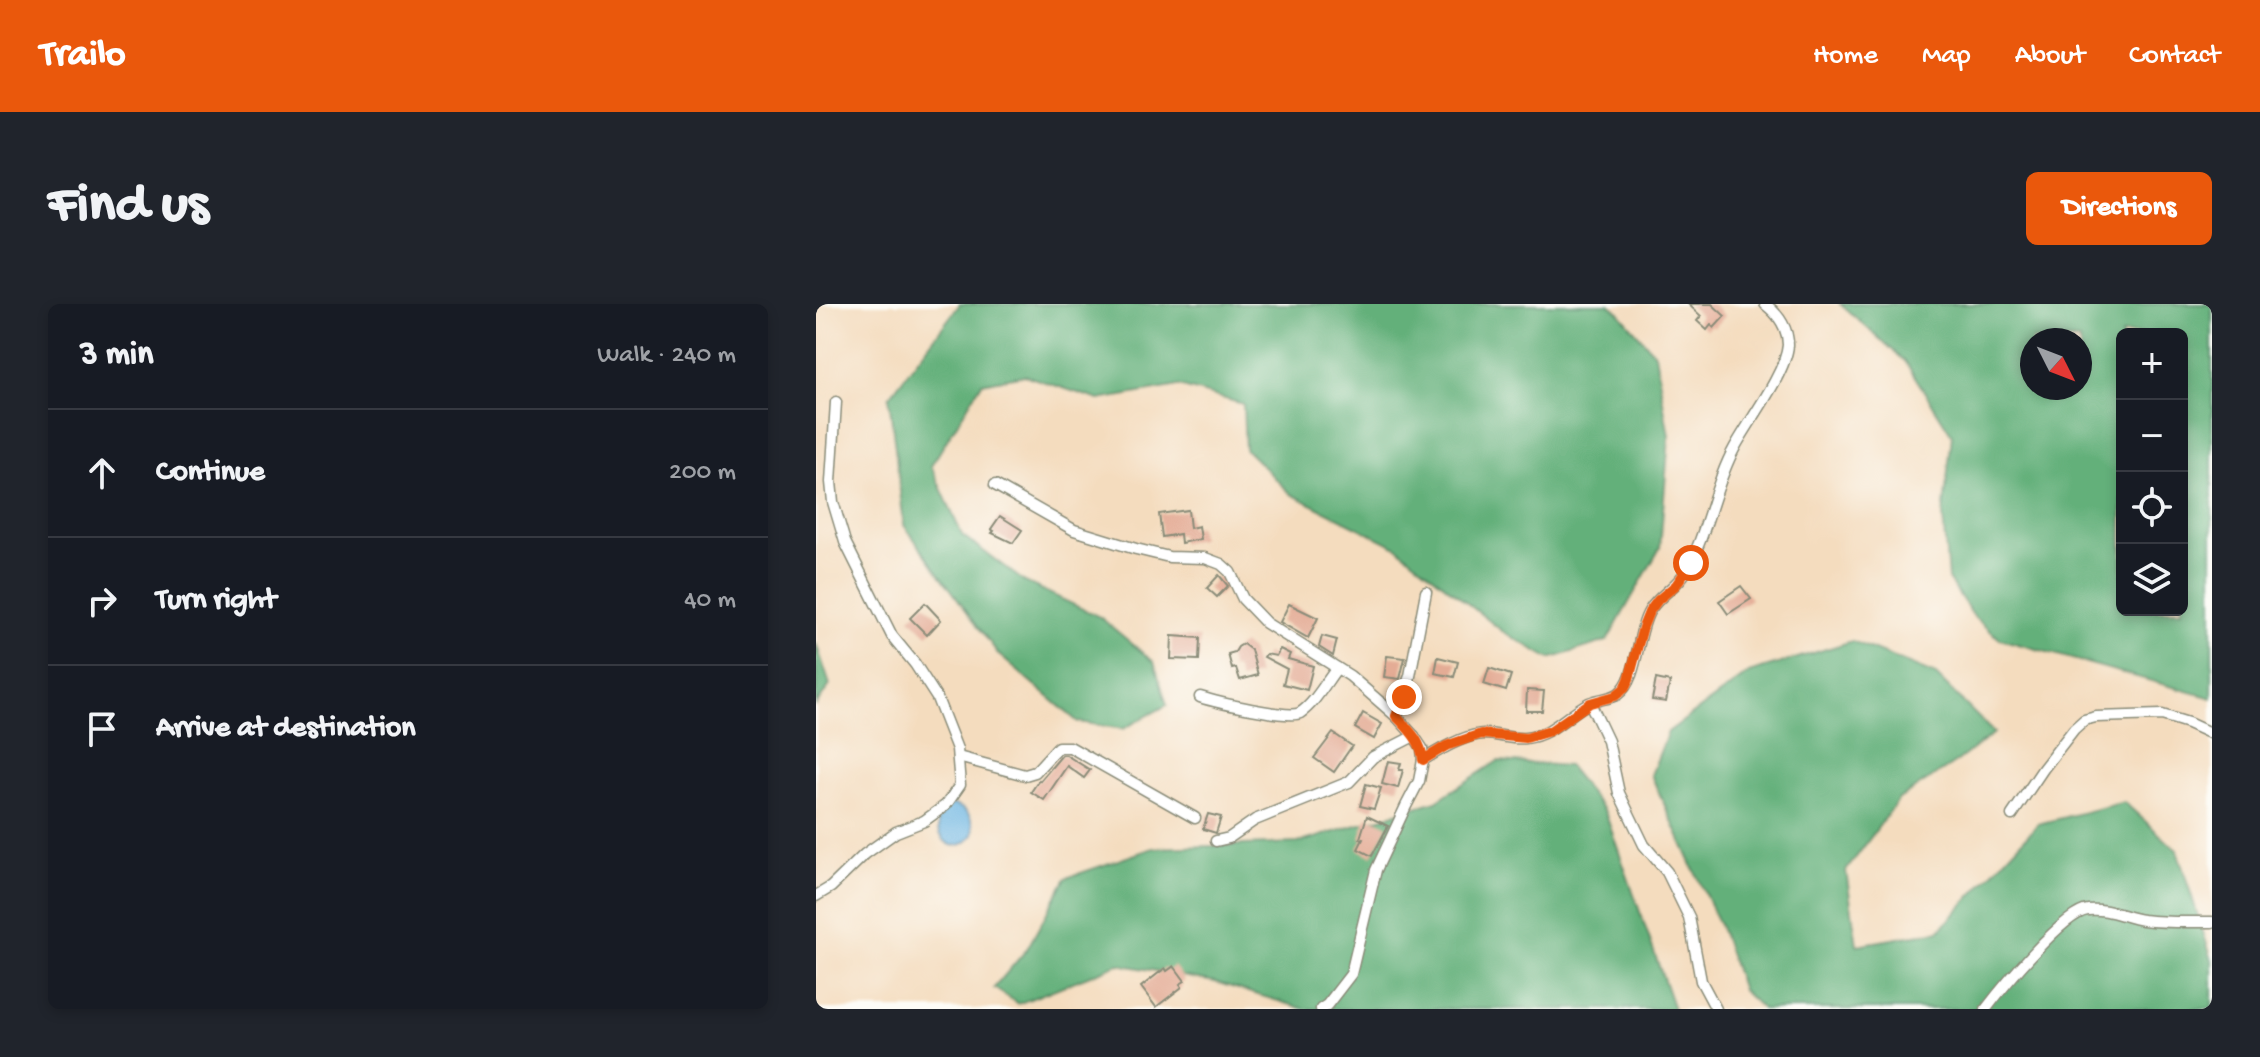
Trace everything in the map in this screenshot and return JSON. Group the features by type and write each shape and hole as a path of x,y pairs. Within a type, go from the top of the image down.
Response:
{"street":[{"path":"1423,760 1446,746 1481,734 1526,738 1550,731 1590,703 1615,696 1625,688 1649,612 1676,585 1691,563 1734,449 1780,371 1788,345 1785,327 1765,304"},
{"path":"816,896 896,832 924,821 946,805 960,785 957,749 937,698 892,636 845,542 833,502 831,482 836,402"},
{"path":"995,485 1074,530 1147,552 1169,557 1205,558 1221,564 1230,572 1243,599 1266,623 1350,676 1396,716 1422,748 1419,781 1376,870 1351,974 1321,1009"},
{"path":"1396,716 1410,676 1426,592"},
{"path":"1200,697 1278,715 1294,715 1308,706 1337,668"},
{"path":"1590,703 1608,741 1619,793 1644,845 1667,872 1689,917 1701,981 1716,1009"},
{"path":"2012,815 2043,769 2084,720 2162,715 2212,734"},
{"path":"1216,841 1229,838 1255,820 1349,782 1373,757 1414,736"},
{"path":"958,757 1025,775 1035,772 1058,747 1070,747 1195,818"},
{"path":"1986,1009 2019,968 2072,916 2086,909 2114,911 2140,920 2212,922"}],"green space":[{"path":"960,304 1609,304 1655,354 1669,436 1660,548 1607,641 1550,659 1502,631 1397,547 1291,494 1245,449 1243,404 1179,386 1099,400 1024,375 982,383 931,466 962,535 1025,582 1100,617 1154,662 1167,705 1123,729 1078,722 999,655 904,525 889,397"},
{"path":"1840,304 2212,304 2212,698 2000,639 1975,618 1948,579 1943,516 1952,435 1905,361"},
{"path":"1852,641 1936,675 1994,733 1899,799 1846,871 1857,945 1939,931 2038,824 2124,802 2177,850 2212,960 2212,1009 1762,1009 1742,990 1720,927 1651,775 1668,732 1749,673"},
{"path":"816,643 830,685 816,705"},
{"path":"1498,761 1568,766 1605,812 1674,1009 1305,1009 1215,982 1118,964 1018,1004 994,988 1027,949 1066,878 1153,848 1298,843 1436,801"}],"water":[{"path":"950,804 965,811 973,824 973,835 958,845 946,842 939,830 938,813"}],"building":[{"path":"1688,304 1712,304 1725,316 1714,328 1711,325 1707,330 1697,321 1701,316"},
{"path":"1188,510 1190,528 1199,526 1201,539 1181,543 1180,534 1162,537 1159,514"},
{"path":"1000,516 1022,530 1013,543 992,533 994,531 991,529"},
{"path":"1219,575 1228,586 1217,597 1207,588"},
{"path":"1741,586 1751,599 1728,614 1719,601"},
{"path":"925,603 941,620 927,635 910,618"},
{"path":"1289,604 1318,618 1308,638 1280,622"},
{"path":"1172,636 1200,638 1199,660 1171,659"},
{"path":"1322,636 1337,640 1333,656 1319,647"},
{"path":"1243,644 1251,650 1258,675 1240,680 1236,668 1232,669 1228,654"},
{"path":"1280,649 1290,654 1288,659 1313,666 1307,690 1283,684 1287,669 1264,657 1266,654 1276,656"},
{"path":"1387,656 1405,658 1400,679 1384,677"},
{"path":"1438,657 1458,662 1454,677 1435,673"},
{"path":"1489,668 1511,675 1506,691 1484,684"},
{"path":"1656,679 1670,682 1666,702 1652,700"},
{"path":"1527,690 1544,691 1542,711 1526,711"},
{"path":"1363,713 1382,724 1374,739 1355,728"},
{"path":"1333,733 1352,746 1334,772 1314,758"},
{"path":"1062,755 1090,770 1084,778 1067,766 1044,800 1031,792"},
{"path":"1388,761 1401,763 1399,770 1403,770 1398,788 1382,784"},
{"path":"1366,784 1381,788 1374,809 1360,806"},
{"path":"1208,814 1221,817 1216,833 1203,829"},
{"path":"1367,816 1388,826 1372,856 1358,849"},
{"path":"1174,966 1185,981 1180,984 1182,987 1156,1007 1141,987 1165,968 1167,971"}],"route":[{"path":"1404,697 1396,716 1422,748 1423,760 1446,746 1481,734 1526,738 1550,731 1590,703 1615,696 1625,688 1649,612 1676,585 1691,563"}]}
